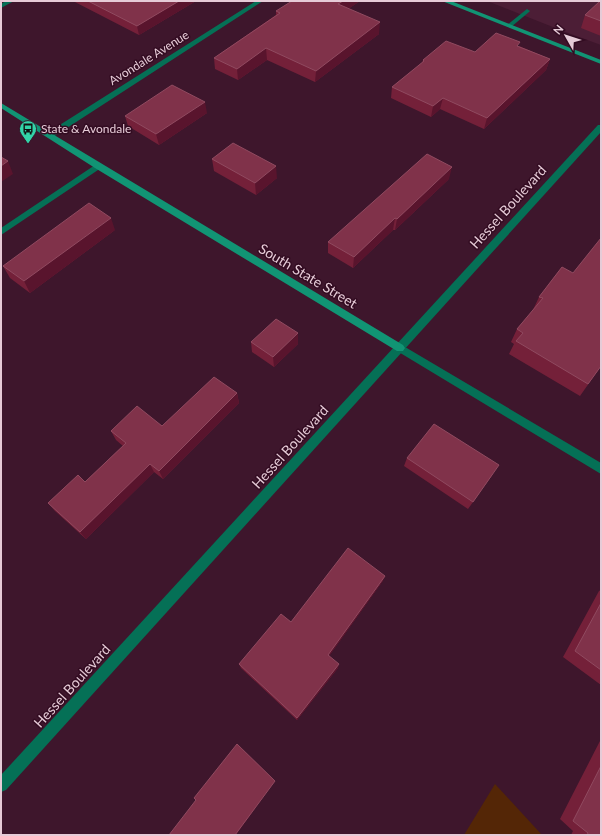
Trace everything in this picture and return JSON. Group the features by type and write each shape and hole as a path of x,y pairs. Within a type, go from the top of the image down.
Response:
{"main road":[{"path":"445,1 601,62"},
{"name":"South State Street","path":"1,105 98,166 400,348"}],"street":[{"path":"1,6 11,1"},
{"name":"Avondale Avenue","path":"50,135 260,1"},
{"path":"509,26 527,11"},
{"name":"Hessel Boulevard","path":"1,785 601,127"},
{"path":"1,232 98,166"},
{"name":"South State Street","path":"400,348 601,469"}],"shaded area":[{"path":"487,1 601,1 601,45 563,31"},
{"path":"495,784 542,835 464,835"}],"building":[{"path":"88,1 179,1 137,26"},
{"path":"292,1 343,1 338,4 380,22 316,71 266,48 237,69 214,58 280,13 276,11"},
{"path":"600,1 601,21 585,15"},
{"path":"496,33 520,42 517,46 550,59 487,118 443,98 433,106 392,87 446,41 475,52"},
{"path":"172,85 205,102 156,134 125,116"},
{"path":"233,143 276,166 255,183 212,159"},
{"path":"427,154 452,167 397,219 395,218 354,257 328,242"},
{"path":"1,157 8,161 1,166"},
{"path":"89,203 111,218 24,281 3,266"},
{"path":"601,238 601,366 588,384 516,341 523,333 517,329 543,298 539,297 562,267 573,273"},
{"path":"276,319 298,333 273,357 251,342"},
{"path":"214,377 237,393 159,471 150,464 80,532 48,503 78,475 85,482 126,443 111,431 137,406 162,426"},
{"path":"434,424 499,465 473,502 407,458"},
{"path":"348,548 385,576 328,655 339,664 297,718 239,664 281,614 291,622"},
{"path":"601,603 601,670 575,651"},
{"path":"237,744 275,781 235,835 169,835 196,800 194,798"},
{"path":"601,766 601,835 587,835 588,833 573,821"}],"place":[{"name":"State & Avondale","path":"28,144"}]}
